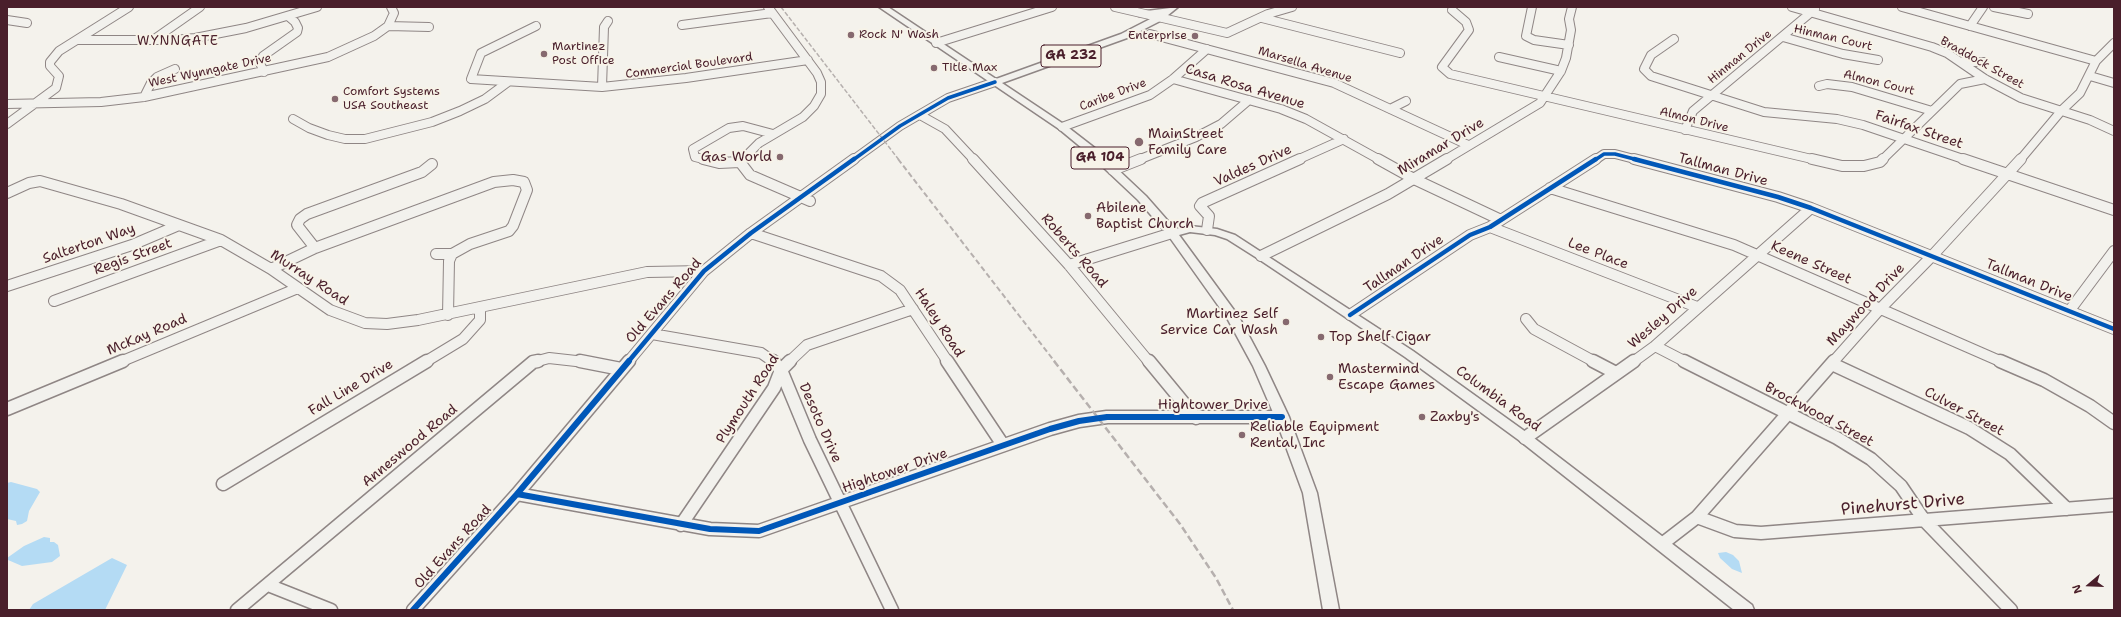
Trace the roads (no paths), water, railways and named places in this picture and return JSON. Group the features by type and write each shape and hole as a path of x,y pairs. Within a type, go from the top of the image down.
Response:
{"main road":[{"name":"GA 104","path":"883,7 936,43 983,72 1015,97 1062,127 1113,170 1142,198 1172,233 1233,317 1259,366 1282,417 1310,493 1330,610"},
{"path":"1142,14 1171,9"},
{"name":"GA 232","path":"995,82 1124,36 1158,18 1171,9"},
{"path":"1124,36 1150,34 1147,30 1149,23"},
{"path":"983,72 1009,75 1023,72"},
{"path":"1015,97 1013,81 1023,72"},
{"name":"Columbia Road","path":"1172,233 1190,229 1207,230 1231,237 1261,256 1410,354 1525,438 1746,610"}],"street":[{"path":"7,124 56,88 60,76 50,66 50,62 59,51 129,7"},
{"path":"153,40 200,7"},
{"path":"77,40 174,40 223,33 317,7"},
{"path":"391,7 394,12 388,26 429,27"},
{"path":"936,43 1052,7"},
{"path":"1115,7 1227,33 1268,14 1292,7"},
{"path":"1532,7 1526,36 1534,40 1569,45"},
{"name":"Miramar Drive","path":"1261,256 1363,208 1540,103 1561,71 1569,45 1569,19 1572,7"},
{"name":"Braddock Street","path":"1792,7 1814,10 1932,47 1962,62 1985,79 2021,98 2062,110 2114,130"},
{"path":"1902,7 2096,61"},
{"path":"1970,26 1983,7"},
{"path":"1994,7 2028,14"},
{"path":"682,25 770,10 820,77 822,86 821,94 814,106 802,117 752,147 740,162 719,163 695,156 693,149 729,128 743,126 773,134"},
{"name":"Almon Drive","path":"1452,10 1463,18 1469,30 1442,66 1450,74 1821,163 1847,167 1864,166 1880,162 1960,84 1985,79"},
{"name":"Hinman Drive","path":"1685,130 1694,112 1711,96 1814,10"},
{"path":"264,72 260,63 263,56 268,51 286,41 297,32 298,28 295,22 288,16"},
{"path":"1262,18 1400,53"},
{"path":"7,20 27,23"},
{"path":"602,87 604,27 608,21"},
{"name":"West Wynngate Drive","path":"7,104 101,102 144,97 328,57 374,36 388,26"},
{"name":"Commercial Boulevard","path":"536,26 481,53 477,60 471,79 602,87 691,77 808,60"},
{"name":"Marsella Avenue","path":"1150,34 1334,83 1468,145"},
{"name":"Hinman Court","path":"1783,37 1843,54 1878,60"},
{"name":"Fairfax Street","path":"1674,39 1651,55 1644,69 1651,76 1764,112 1849,121 1904,138 2114,210"},
{"name":"Maywood Drive","path":"1662,544 1697,517 1880,309 1932,256 2036,143 2062,110 2080,93 2090,76 2096,61 2114,43"},
{"name":"Caribe Drive","path":"1062,127 1150,95 1173,79 1207,49"},
{"path":"1499,57 1561,71"},
{"path":"1962,62 1984,62"},
{"path":"144,97 151,83 157,77 175,69"},
{"path":"2090,76 2114,83"},
{"name":"Casa Rosa Avenue","path":"1173,79 1249,100 1306,119 1414,179 1501,220"},
{"path":"293,119 328,135 345,139 365,139 395,133 446,116 485,99 508,82"},
{"name":"Old Evans Road","path":"413,610 517,494 704,271 751,233 900,126 954,96 995,82"},
{"name":"Almon Court","path":"1819,86 1834,84 1858,88 1932,110"},
{"path":"1113,170 1196,137 1221,124 1249,100"},
{"path":"1390,109 1406,101"},
{"name":"Roberts Road","path":"920,115 945,129 958,142 1069,266 1196,418"},
{"name":"Valdes Drive","path":"1207,230 1209,216 1200,206 1202,202 1344,139"},
{"name":"Tallman Drive","path":"1350,315 1478,230 1490,227 1604,154 1615,154 1778,197 1811,208 2070,310 2114,329"},
{"path":"740,162 750,175 810,201"},
{"path":"315,248 297,225 307,214 422,172 432,164"},
{"path":"270,269 315,248 494,182 505,180 519,180 524,182 527,190 513,226 509,231 470,244 452,254 436,254"},
{"name":"Murray Road","path":"7,193 30,183 40,181 121,204 221,240 270,269 330,310 345,317 365,323 387,324 448,315 647,272 704,271"},
{"name":"Keene Street","path":"1550,188 1734,245 1758,254 2044,380 2090,406 2114,423"},
{"name":"Wesley Drive","path":"1525,438 1655,346 1697,307 1811,208"},
{"name":"Salterton Way","path":"7,286 132,245 179,226"},
{"name":"Lee Place","path":"1490,227 1697,307"},
{"name":"Haley Road","path":"751,233 881,276 900,290 1003,445"},
{"path":"1069,266 1172,233"},
{"name":"Regis Street","path":"54,301 221,240"},
{"path":"2070,310 2110,262 2114,251"},
{"path":"448,315 449,261 452,254"},
{"name":"McKay Road","path":"7,409 298,288"},
{"name":"Fall Line Drive","path":"223,484 463,339 480,320 480,308"},
{"name":"Plymouth Road","path":"681,525 774,388 781,370 807,345 912,309"},
{"path":"1526,319 1534,329 1616,373"},
{"name":"Desoto Drive","path":"652,334 761,353 770,358 781,370 810,440 892,610"},
{"name":"Brockwood Street","path":"1655,346 1837,438 1871,459 1901,486 1924,520 2011,610"},
{"name":"Anneswood Road","path":"237,610 533,362 549,358 571,359 621,369"},
{"name":"Culver Street","path":"1832,364 1970,428 2010,454 2067,509"},
{"name":"Hightower Drive","path":"517,494 681,525 710,529 759,531 1003,445 1050,429 1087,419 1107,417 1282,417"},
{"name":"Pinehurst Drive","path":"1697,517 1735,531 1761,533 2114,505"},
{"path":"268,585 331,610"}],"water":[{"path":"11,482 37,489 40,492 29,511 27,521 17,525 16,521 7,519 7,483"},
{"path":"44,537 50,538 50,542 54,542 58,545 60,556 52,562 22,566 8,560 7,558 24,546"},
{"path":"1726,552 1733,555 1739,561 1742,573 1732,569 1720,558 1718,553"},
{"path":"112,558 127,565 105,610 29,610 33,604"}],"railway":[{"path":"781,7 899,160"},
{"path":"898,159 1055,362"},
{"path":"1054,361 1180,524 1216,578 1233,610"}],"place":[{"name":"Rock N' Wash","path":"851,35"},
{"name":"Enterprise","path":"1195,36"},
{"name":"Martinez Post Office","path":"544,54"},
{"name":"Title Max","path":"934,68"},
{"name":"Comfort Systems USA Southeast","path":"335,99"},
{"name":"MainStreet Family Care","path":"1139,142"},
{"name":"Gas World","path":"780,157"},
{"name":"Abilene Baptist Church","path":"1088,216"},
{"name":"Martinez Self Service Car Wash","path":"1286,322"},
{"name":"Top Shelf Cigar","path":"1321,337"},
{"name":"Mastermind Escape Games","path":"1330,377"},
{"name":"Zaxby's","path":"1422,417"},
{"name":"Reliable Equipment Rental, Inc","path":"1242,435"}],"district":[{"name":"WYNNGATE","path":"178,42"}]}
